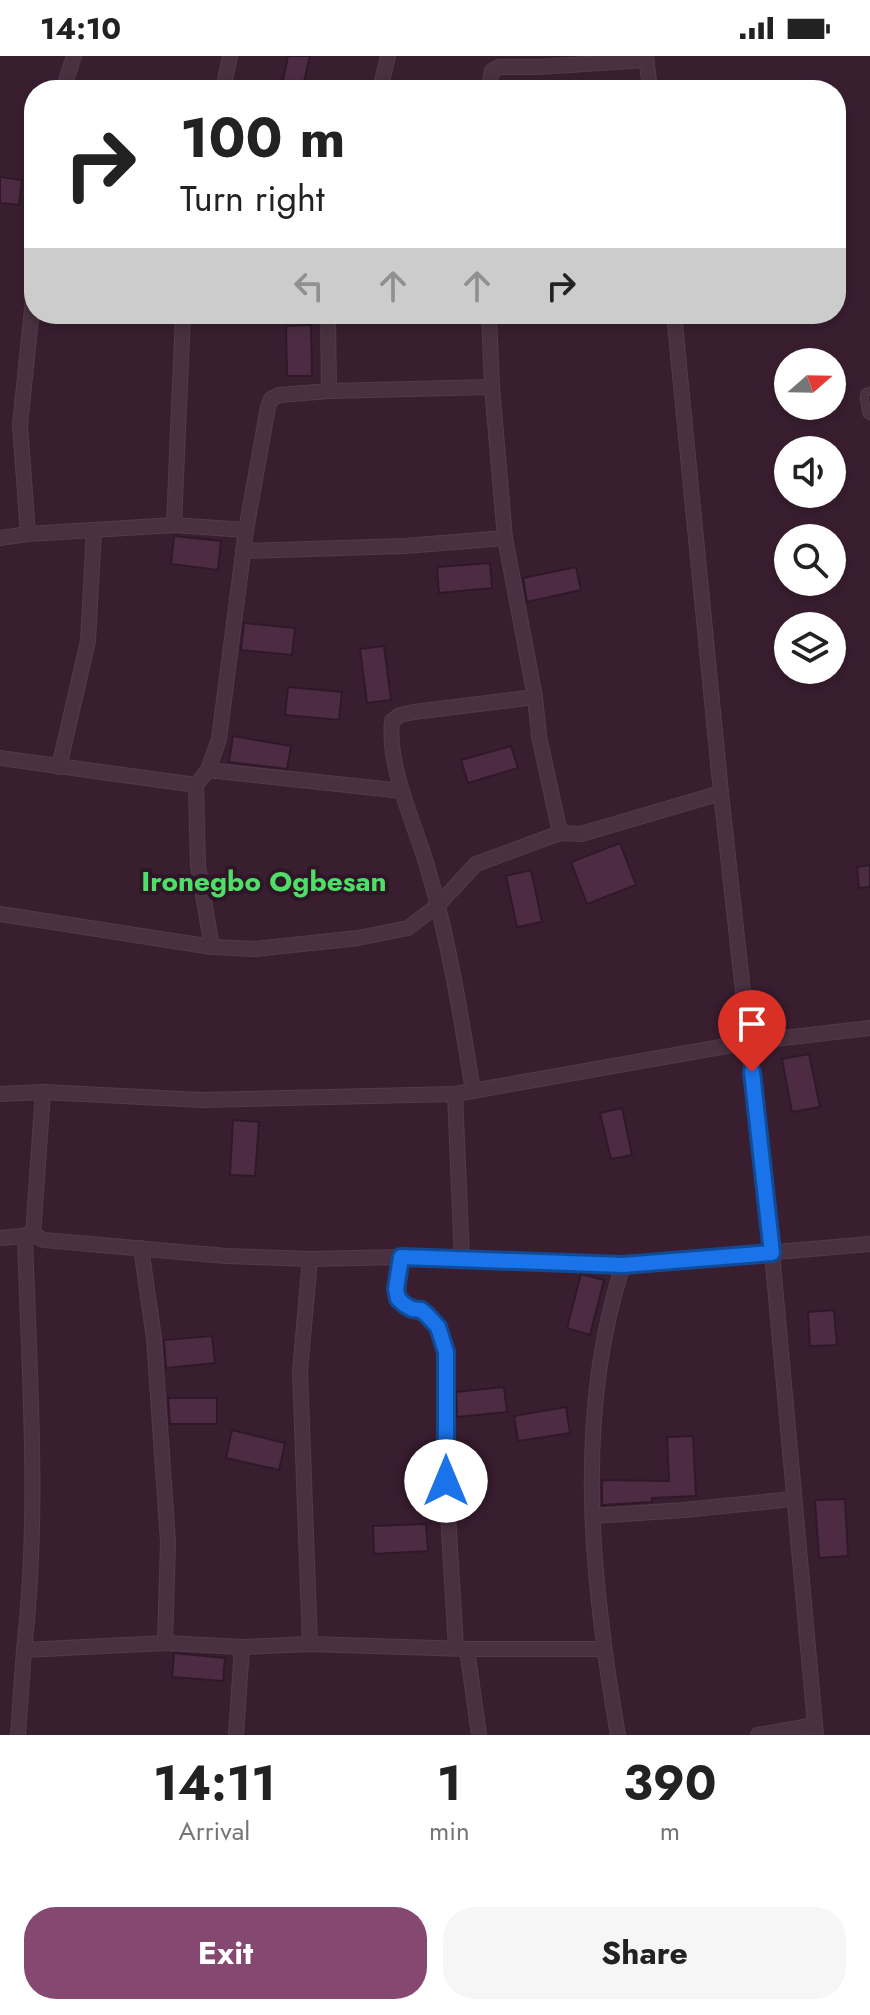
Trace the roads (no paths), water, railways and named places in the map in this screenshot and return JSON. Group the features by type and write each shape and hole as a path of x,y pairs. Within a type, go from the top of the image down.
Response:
{"street":[{"path":"66,80 74,56"},
{"path":"225,80 230,56"},
{"path":"382,80 388,56"},
{"path":"490,80 492,71 499,67 539,67 646,58 649,80"},
{"path":"28,534 20,425 30,324"},
{"path":"174,525 183,324"},
{"path":"328,324 329,391"},
{"path":"489,324 505,538 535,697 539,736 560,833"},
{"path":"675,324 721,793 772,1253 815,1730 758,1735"},
{"path":"212,947 198,866 196,785 208,770 219,739 246,530 271,399 279,395 329,391 492,387"},
{"path":"0,538 174,525 246,530"},
{"path":"59,767 88,641 94,530"},
{"path":"243,551 405,546 505,538"},
{"path":"473,1091 451,954 428,869 402,791 391,734 392,721 400,715 414,712 535,697"},
{"path":"0,758 196,785"},
{"path":"208,770 402,791"},
{"path":"0,914 212,947 255,949 358,938 408,928 437,906 476,864 560,833 581,834 721,793"},
{"path":"0,1094 43,1092 202,1100 455,1094 749,1042 870,1028"},
{"path":"18,1735 29,1604 33,1454 29,1235 43,1092"},
{"path":"455,1094 462,1259"},
{"path":"0,1238 29,1235 44,1240 226,1256 310,1259 401,1257 623,1265 870,1244"},
{"path":"141,1248 154,1338 168,1542 165,1643"},
{"path":"401,1257 396,1289 398,1299 412,1309 421,1310 438,1327 446,1352 446,1481 461,1649 479,1735"},
{"path":"310,1259 300,1371 310,1644"},
{"path":"618,1735 603,1649 593,1542 592,1440 599,1365 623,1265"},
{"path":"593,1516 793,1499"},
{"path":"24,1650 165,1643 242,1647 310,1644 461,1649 603,1649"},
{"path":"236,1735 242,1647"}],"lane":[{"path":"870,391 864,397 870,416"}],"district":[{"name":"Ironegbo Ogbesan","path":"264,881"}]}
